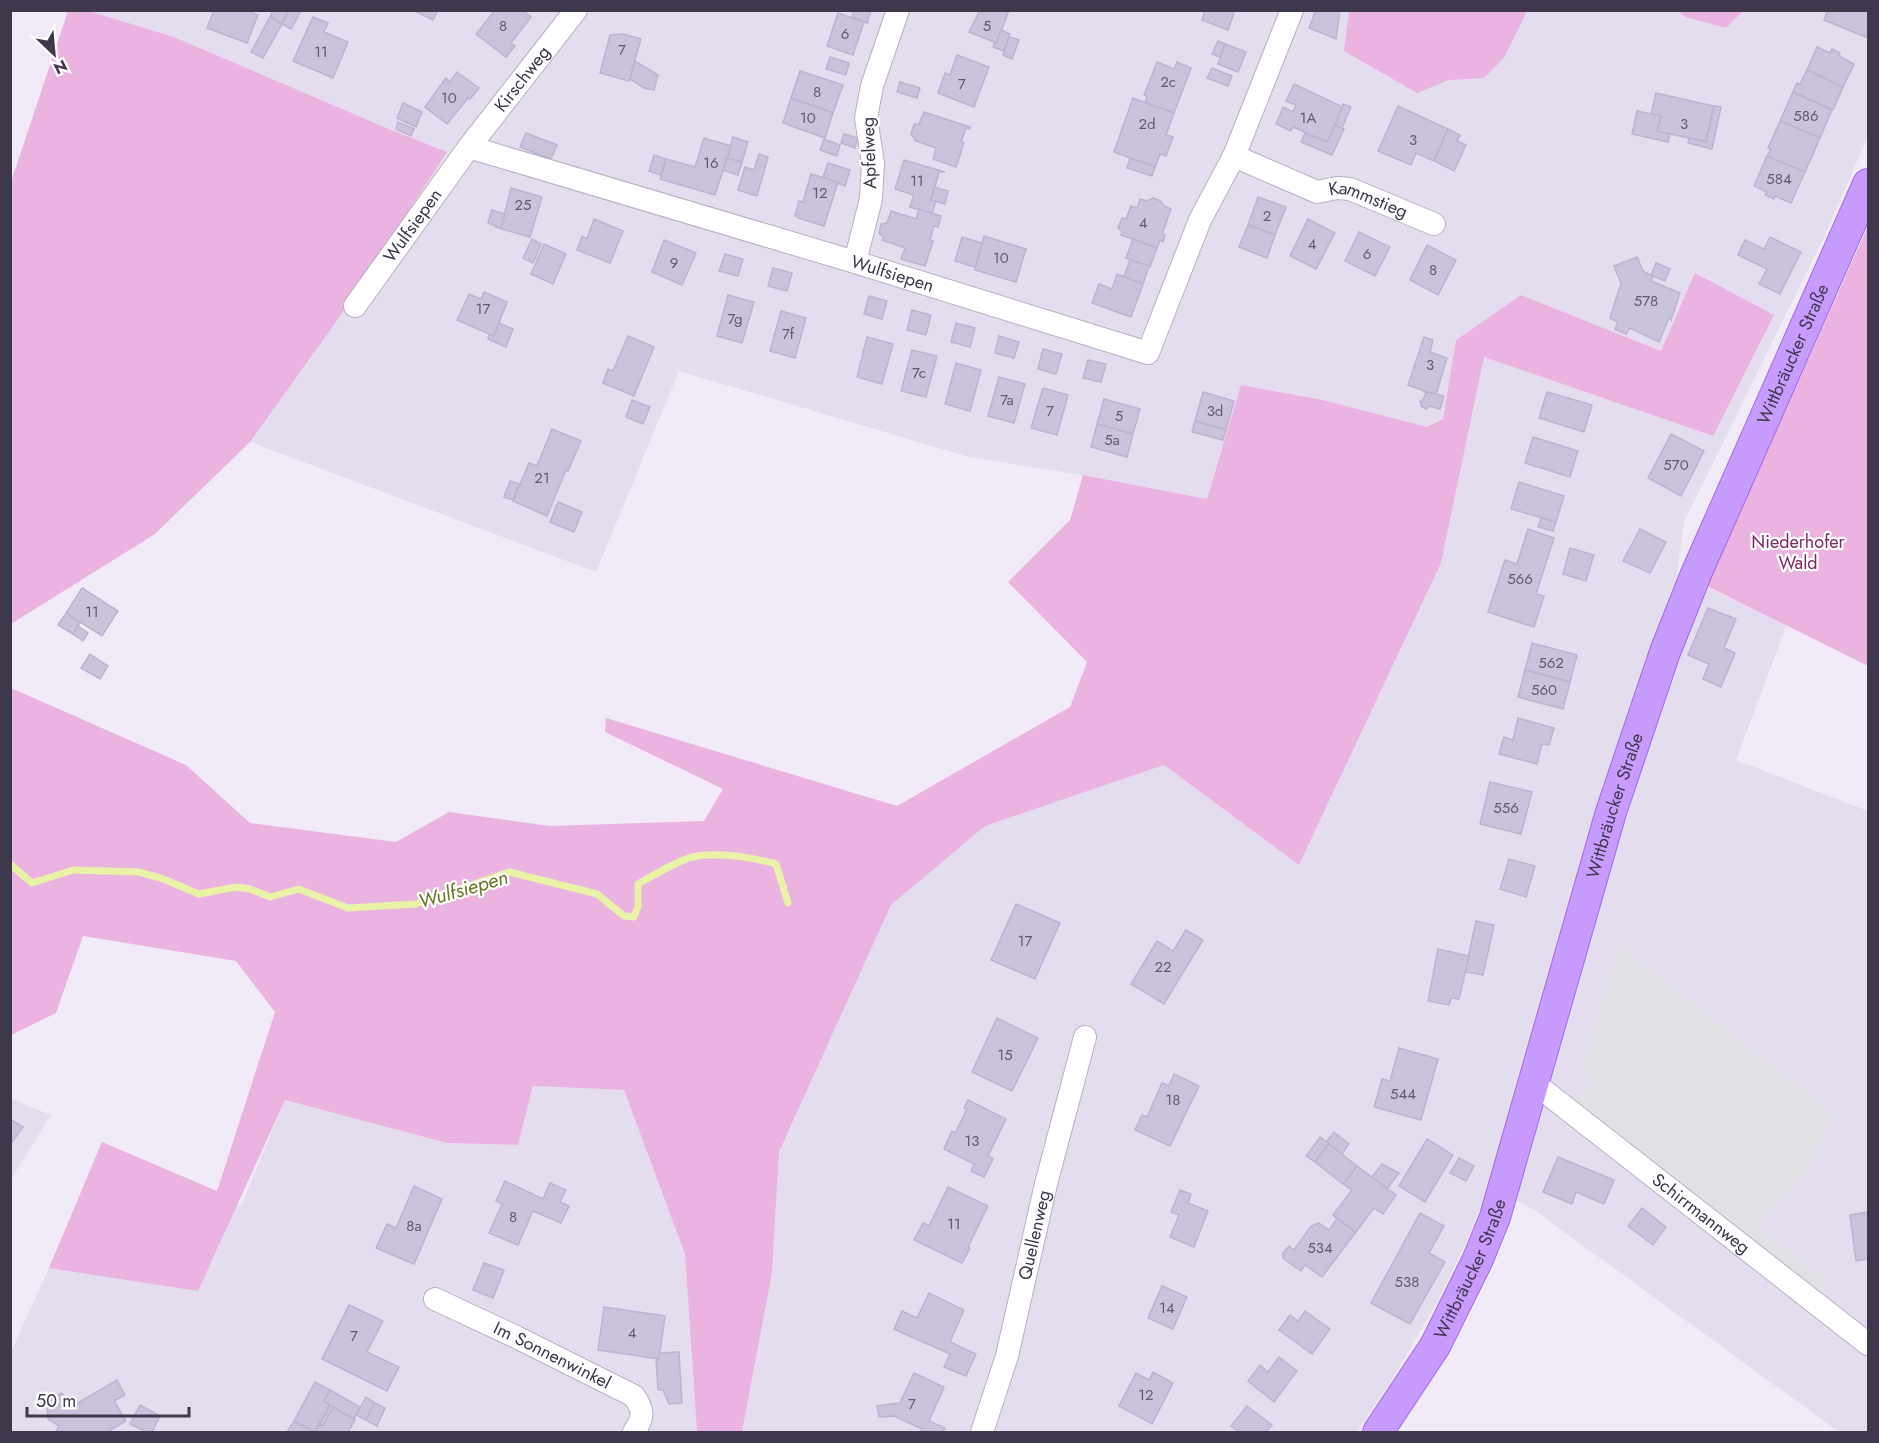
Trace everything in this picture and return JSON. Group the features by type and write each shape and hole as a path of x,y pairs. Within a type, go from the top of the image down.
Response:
{"main road":[{"name":"Wittbräucker Straße","path":"1378,1432 1435,1346 1478,1259 1495,1217 1611,812 1665,652 1696,574 1869,184"}],"street":[{"name":"Kirschweg","path":"469,147 576,10"},
{"name":"Apfelweg","path":"855,262 871,199 873,163 866,118 872,86 898,10"},
{"name":"Wulfsiepen","path":"355,306 469,147 855,262 1148,353 1200,220 1234,156 1292,10"},
{"name":"Kammstieg","path":"1234,156 1317,192 1337,188 1350,189 1434,224"},
{"name":"Quellenweg","path":"982,1432 1007,1356 1046,1184 1085,1037"},
{"name":"Schirrmannweg","path":"1534,1083 1869,1344"},
{"name":"Im Sonnenwinkel","path":"435,1299 516,1336 634,1396 641,1406 642,1420 634,1432"}],"shaded area":[{"path":"89,11 1868,11 1868,136 1823,239 1684,522 1677,573 1787,624 1736,760 1868,811 1868,1432 1839,1432 1534,1210 1489,1186 1468,1238 1436,1304 1394,1376 1357,1432 742,1432 772,1273 779,1152 891,905 985,826 1164,765 1299,865 1441,563 1484,357 1713,436 1773,315 1661,351 1521,295 1456,340 1443,419 1427,428 1323,400 1241,385 1207,499 1083,475 969,457 679,371 596,572 250,442 336,322 446,152 174,37"},
{"path":"1619,945 1836,1115 1822,1133 1814,1161 1758,1227 1828,1281 1817,1294 1571,1107 1590,1085 1585,1060"},
{"path":"533,1086 625,1090 685,1254 697,1432 11,1432 11,1352 102,1142 216,1191 241,1206 285,1100 447,1143 517,1145"},
{"path":"11,1099 51,1115 11,1179"}],"green space":[{"path":"1349,10 1527,11 1504,58 1484,78 1449,80 1417,93 1344,51"},
{"path":"68,11 89,11 174,37 447,152 336,322 250,442 155,534 11,624 11,182"},
{"path":"1677,11 1743,11 1726,28 1686,17"},
{"name":"Niederhofer Wald","path":"1868,226 1868,666 1707,586"},
{"path":"1695,273 1774,315 1713,436 1484,357 1441,563 1299,865 1164,765 985,826 891,905 779,1152 772,1273 742,1432 697,1432 685,1254 624,1090 533,1086 518,1145 447,1143 285,1100 198,1291 49,1268 102,1142 217,1191 275,1012 236,961 83,936 56,1013 11,1035 11,688 186,765 250,823 396,842 449,812 550,826 704,821 723,789 605,732 606,718 897,806 1070,707 1087,662 1008,582 1070,520 1083,475 1207,499 1241,385 1323,400 1427,427 1443,419 1456,340 1521,295 1661,351"}],"building":[{"path":"214,10 253,10 252,13 258,15 247,43 207,28"},
{"path":"273,10 289,10 282,24 270,17"},
{"path":"289,10 301,11 291,29 282,24"},
{"path":"413,10 438,10 433,20"},
{"path":"495,10 522,10 531,17 511,43 515,46 506,57 476,34"},
{"path":"854,10 871,10 867,23 852,17"},
{"path":"980,10 1009,10 997,43 969,32"},
{"path":"1205,10 1235,10 1228,30 1202,20"},
{"path":"1316,10 1340,10 1336,39 1309,28"},
{"path":"1828,10 1868,10 1868,38 1824,20"},
{"path":"838,13 864,22 853,55 827,46"},
{"path":"270,17 282,24 263,58 251,52"},
{"path":"313,17 328,23 324,32 348,42 333,78 293,61"},
{"path":"1001,30 1010,34 1004,51 993,47 995,42 997,43"},
{"path":"623,34 641,39 629,81 600,73 610,35"},
{"path":"1009,37 1019,40 1012,59 1003,55"},
{"path":"1218,41 1225,44 1220,57 1212,54"},
{"path":"1225,44 1246,52 1238,72 1218,64"},
{"path":"1817,47 1830,53 1832,49 1840,53 1839,56 1854,64 1843,87 1807,70"},
{"path":"957,55 989,67 974,107 938,93 945,73 950,75"},
{"path":"830,57 849,63 846,75 826,69"},
{"path":"635,61 658,75 654,90 644,88 630,79"},
{"path":"1157,62 1174,69 1177,62 1191,68 1174,113 1145,103 1147,96 1144,95"},
{"path":"1212,68 1232,76 1228,86 1207,78"},
{"path":"1807,70 1843,87 1833,110 1793,92"},
{"path":"800,71 843,85 833,113 791,98"},
{"path":"457,72 479,88 447,124 425,107 446,78 450,82"},
{"path":"900,82 920,88 917,98 897,92"},
{"path":"1294,84 1343,107 1327,142 1293,127 1291,131 1276,124 1283,107 1293,112 1296,105 1286,101"},
{"path":"1793,92 1832,110 1820,138 1780,121"},
{"path":"1656,93 1714,106 1706,142 1657,131 1661,116 1651,114"},
{"path":"791,98 833,113 825,138 783,123"},
{"path":"1133,98 1174,113 1166,135 1173,137 1166,156 1160,154 1155,167 1114,152"},
{"path":"403,103 422,112 416,127 397,118"},
{"path":"1343,104 1351,107 1342,128 1335,125"},
{"path":"1398,106 1448,129 1434,161 1416,153 1411,165 1378,151"},
{"path":"1714,106 1721,107 1712,149 1688,143 1689,138 1706,142"},
{"path":"1637,111 1661,116 1657,131 1670,134 1668,142 1632,134"},
{"path":"924,112 970,127 966,128 961,142 964,143 956,167 933,159 936,148 914,140 911,134 914,124 919,124"},
{"path":"1780,121 1820,138 1805,172 1767,156 1771,149 1768,148"},
{"path":"398,122 414,129 411,136 396,129"},
{"path":"1335,125 1344,129 1332,155 1301,142 1305,133 1327,142"},
{"path":"1448,129 1460,135 1457,141 1466,145 1454,171 1434,161"},
{"path":"526,133 557,145 551,159 520,147"},
{"path":"844,134 858,138 855,148 841,143"},
{"path":"733,137 748,142 742,162 727,158"},
{"path":"704,138 731,146 715,195 660,179 666,159 695,167"},
{"path":"824,139 840,145 837,156 820,150"},
{"path":"759,154 768,157 757,196 738,190 745,167 754,170"},
{"path":"654,155 666,159 661,175 649,171"},
{"path":"1767,156 1805,172 1791,203 1775,196 1774,199 1765,195 1767,192 1754,186"},
{"path":"727,158 742,162 738,175 723,170"},
{"path":"1130,158 1155,167 1152,176 1127,168"},
{"path":"904,160 945,172 939,172 931,200 936,201 932,214 910,207 914,195 895,189"},
{"path":"828,163 850,170 845,186 823,178"},
{"path":"811,174 838,182 824,226 795,216 799,201 803,202"},
{"path":"934,187 948,191 945,204 931,200"},
{"path":"511,188 542,197 530,237 495,227 501,228"},
{"path":"1258,197 1286,207 1275,235 1248,225"},
{"path":"1153,198 1171,209 1162,234 1165,235 1163,242 1160,240 1157,248 1121,235 1122,231 1118,228 1122,218 1126,219 1131,206 1137,208 1140,199 1147,201"},
{"path":"919,209 941,216 938,227 934,226 930,240 933,241 925,266 901,259 905,248 882,240 883,237 879,233 881,224 887,223 891,211 916,219"},
{"path":"492,210 505,214 501,228 488,223"},
{"path":"594,219 623,231 610,263 577,250 582,236 587,239"},
{"path":"1308,219 1335,233 1316,269 1290,256"},
{"path":"1248,225 1275,235 1267,258 1239,247"},
{"path":"1359,232 1390,247 1375,276 1345,261"},
{"path":"984,236 1026,249 1016,282 975,270"},
{"path":"962,237 982,243 975,267 955,261"},
{"path":"1770,237 1801,252 1780,294 1759,284 1767,269 1738,255 1745,240 1764,249"},
{"path":"532,239 541,244 533,263 523,258"},
{"path":"1133,239 1157,248 1150,267 1126,258"},
{"path":"664,240 696,253 682,285 652,272"},
{"path":"544,244 566,254 553,284 531,274"},
{"path":"1427,245 1456,260 1438,295 1410,280"},
{"path":"725,254 743,259 738,276 719,271"},
{"path":"1637,257 1643,271 1653,276 1651,281 1680,293 1671,320 1669,318 1659,342 1630,328 1626,334 1615,329 1618,322 1610,318 1621,283 1614,266"},
{"path":"1130,260 1149,266 1143,284 1124,277"},
{"path":"1656,263 1670,269 1665,281 1651,275"},
{"path":"773,268 792,273 787,291 768,286"},
{"path":"1117,274 1143,284 1131,317 1092,303 1099,284 1112,289"},
{"path":"484,292 507,302 494,336 457,320 469,294 481,299"},
{"path":"728,295 754,302 742,343 717,336"},
{"path":"869,296 887,301 882,319 864,314"},
{"path":"912,310 931,315 926,335 907,330"},
{"path":"781,311 806,318 795,358 770,351"},
{"path":"499,323 513,329 506,347 488,339 489,335 494,336"},
{"path":"956,323 975,328 970,347 951,342"},
{"path":"628,336 654,347 634,396 603,383 608,369 613,371"},
{"path":"999,336 1019,342 1014,358 995,353"},
{"path":"867,337 893,344 882,384 857,377"},
{"path":"1424,337 1433,340 1430,352 1447,358 1436,395 1408,385"},
{"path":"1043,349 1062,354 1056,374 1038,369"},
{"path":"912,350 937,356 926,397 901,391"},
{"path":"1088,360 1106,364 1101,382 1083,378"},
{"path":"956,363 981,370 970,411 945,404"},
{"path":"999,377 1025,384 1014,423 988,416"},
{"path":"1043,388 1068,395 1057,435 1031,428"},
{"path":"1423,391 1444,396 1440,409 1429,406 1426,409 1421,406 1420,401 1422,402 1426,393"},
{"path":"1203,392 1234,401 1226,430 1195,421"},
{"path":"1547,392 1592,405 1584,432 1539,418"},
{"path":"1104,399 1140,409 1133,434 1097,424"},
{"path":"632,400 650,407 643,424 626,417"},
{"path":"1195,421 1226,430 1223,440 1192,432"},
{"path":"1097,424 1133,434 1127,457 1091,447"},
{"path":"552,429 581,441 547,516 513,501 529,463 537,466"},
{"path":"1671,434 1704,451 1681,496 1648,478"},
{"path":"1533,437 1578,451 1570,477 1525,463"},
{"path":"510,481 519,484 513,500 504,497"},
{"path":"1519,482 1564,496 1556,522 1511,509"},
{"path":"558,502 582,512 574,532 550,522"},
{"path":"1541,518 1556,522 1553,531 1538,527"},
{"path":"1528,529 1554,538 1536,594 1544,596 1534,627 1488,612 1505,560 1517,564"},
{"path":"1640,529 1666,542 1650,573 1623,561"},
{"path":"1570,548 1594,555 1586,581 1563,574"},
{"path":"82,588 118,611 102,636 66,613"},
{"path":"1708,608 1736,619 1724,648 1735,653 1721,687 1703,679 1709,664 1688,655"},
{"path":"66,613 80,623 73,634 58,625"},
{"path":"78,626 88,633 83,641 73,634"},
{"path":"1532,643 1577,655 1570,682 1525,670"},
{"path":"90,654 108,666 100,679 81,668"},
{"path":"1525,670 1570,682 1563,709 1518,697"},
{"path":"1518,718 1554,728 1549,745 1542,744 1537,764 1499,754 1504,737 1513,740"},
{"path":"1490,782 1532,792 1521,834 1480,824"},
{"path":"1509,859 1535,866 1526,897 1500,889"},
{"path":"1016,904 1060,923 1035,979 991,960"},
{"path":"1476,921 1494,925 1483,975 1465,972"},
{"path":"1186,930 1203,940 1164,1004 1131,984 1157,941 1173,951"},
{"path":"1438,949 1469,956 1459,999 1451,998 1449,1005 1428,1001"},
{"path":"997,1018 1038,1038 1012,1091 972,1072"},
{"path":"1399,1048 1438,1059 1421,1120 1374,1107 1382,1079 1390,1081"},
{"path":"1174,1074 1199,1086 1170,1146 1135,1130 1142,1115 1147,1117 1162,1083 1169,1086"},
{"path":"968,1100 1006,1119 988,1156 993,1159 984,1177 971,1171 974,1164 944,1149 952,1131 955,1133 967,1109 964,1108"},
{"path":"10,1119 23,1127 10,1145"},
{"path":"1334,1132 1349,1144 1342,1154 1326,1142"},
{"path":"1320,1137 1329,1144 1315,1162 1306,1156"},
{"path":"1427,1139 1453,1155 1425,1202 1399,1186"},
{"path":"1329,1144 1357,1166 1343,1184 1315,1162"},
{"path":"1558,1157 1614,1180 1604,1204 1576,1192 1572,1204 1543,1192"},
{"path":"1459,1158 1474,1166 1466,1181 1450,1173"},
{"path":"1382,1164 1399,1173 1387,1189 1372,1177"},
{"path":"1357,1166 1396,1195 1383,1214 1374,1208 1356,1232 1333,1215 1352,1190 1343,1184"},
{"path":"505,1181 543,1199 550,1183 566,1190 560,1202 569,1206 561,1223 533,1211 518,1245 489,1233 502,1204 496,1201"},
{"path":"414,1186 442,1199 414,1264 376,1248 387,1224 396,1228"},
{"path":"948,1187 988,1206 962,1263 914,1240 923,1223 929,1226"},
{"path":"1180,1190 1191,1194 1188,1203 1208,1211 1194,1247 1170,1237 1179,1215 1171,1212"},
{"path":"1642,1208 1666,1227 1653,1245 1628,1226"},
{"path":"1868,1212 1868,1259 1856,1261 1850,1215"},
{"path":"1420,1213 1444,1226 1429,1253 1445,1262 1410,1324 1371,1303"},
{"path":"1337,1219 1356,1232 1322,1277 1305,1265 1301,1271 1283,1258 1283,1253 1289,1246 1294,1250 1311,1226 1319,1223 1329,1230"},
{"path":"484,1263 504,1270 493,1298 473,1290"},
{"path":"1162,1286 1187,1297 1173,1329 1148,1318"},
{"path":"929,1293 964,1310 950,1342 976,1354 966,1376 944,1367 950,1354 894,1329 902,1311 917,1318"},
{"path":"349,1305 383,1321 367,1352 399,1367 387,1391 322,1359"},
{"path":"604,1307 665,1316 659,1359 598,1350"},
{"path":"1305,1311 1330,1329 1312,1354 1279,1330 1290,1315 1298,1321"},
{"path":"679,1352 682,1403 669,1404 663,1390 658,1390 656,1358 659,1359 660,1353"},
{"path":"1279,1357 1297,1371 1274,1402 1248,1381 1260,1365 1268,1372"},
{"path":"1153,1372 1173,1383 1152,1424 1119,1406 1136,1373 1149,1380"},
{"path":"914,1373 944,1387 929,1421 945,1428 943,1432 921,1432 922,1429 894,1416 879,1417 877,1406 900,1403"},
{"path":"117,1380 125,1395 114,1401 126,1421 107,1432 56,1432 59,1426 48,1419 47,1402 61,1393 72,1403 78,1403"},
{"path":"315,1382 330,1390 324,1401 330,1405 314,1432 294,1421"},
{"path":"330,1390 360,1407 354,1419 333,1407 323,1426 320,1424 330,1405 324,1401"},
{"path":"366,1397 375,1403 366,1420 356,1415"},
{"path":"375,1403 385,1408 377,1426 366,1420"},
{"path":"140,1405 160,1416 152,1432 146,1432 130,1424"},
{"path":"1247,1406 1272,1425 1266,1432 1239,1432 1231,1426"},
{"path":"333,1407 355,1420 348,1432 315,1432 320,1424 323,1426"},
{"path":"294,1421 314,1432 287,1432"}],"waterway":[{"name":"Wulfsiepen","path":"10,864 32,883 73,870 138,872 161,878 199,894 236,887 250,889 270,897 299,889 348,908 416,904 509,872 597,894 624,916 634,917 638,907 638,884 686,859 702,855 724,855 776,864 788,903"}]}
